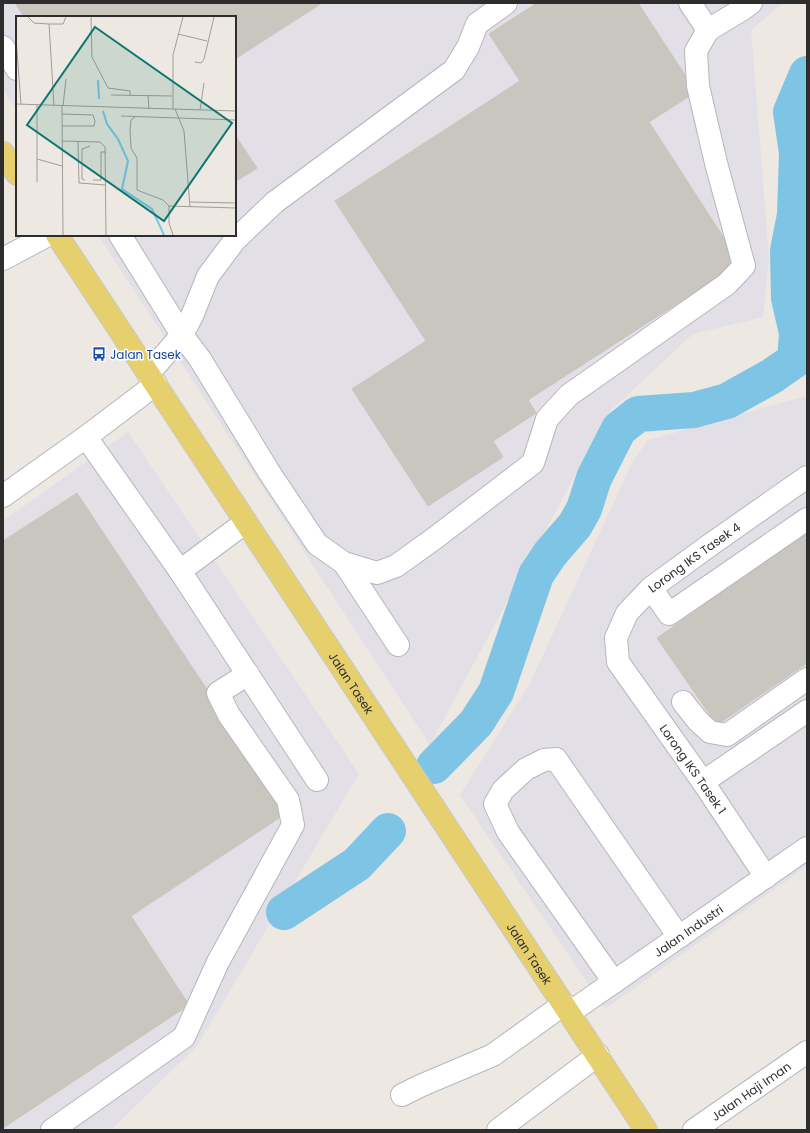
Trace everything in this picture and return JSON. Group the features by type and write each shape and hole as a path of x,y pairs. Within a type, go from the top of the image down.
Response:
{"main road":[{"path":"3,153 16,172"},
{"name":"Jalan Tasek","path":"58,236 646,1130"}],"street":[{"path":"3,496 86,437 152,379 182,335 192,316 208,276 235,240 275,202 454,70 468,47 477,24 506,3"},
{"path":"690,3 708,30"},
{"path":"121,236 182,335 200,359 269,472 317,544 344,563 377,573 396,566 533,463 547,419 569,395 727,284 744,266 716,163 698,86 696,51 708,30 751,3"},
{"path":"3,47 16,67"},
{"path":"3,258 46,236"},
{"path":"86,437 180,571 318,780"},
{"name":"Lorong IKS Tasek 4","path":"618,662 616,638 618,632 627,613 651,588 807,477"},
{"path":"651,588 669,614 806,519 786,492"},
{"path":"180,571 246,522"},
{"path":"710,545 729,572"},
{"path":"344,563 398,645"},
{"name":"Lorong IKS Tasek 1","path":"618,662 703,782 766,876"},
{"path":"52,1130 184,1037 218,962 293,825 288,800 229,714 218,693 248,674"},
{"path":"683,702 698,721 710,732 727,735 807,679"},
{"path":"703,782 807,712"},
{"path":"614,982 508,832 495,804 503,790 526,769 544,760 556,759 678,937"},
{"name":"Jalan Industri","path":"402,1095 493,1055 566,1008 614,982 807,848"},
{"name":"Jalan Haji Iman","path":"694,1130 807,1052"},
{"path":"498,1130 598,1055"}],"shaded area":[{"path":"3,3 783,3 751,30 769,257 763,317 693,334 609,412 430,745 99,236 236,236 236,16 16,16 16,109 3,89"},
{"path":"807,394 807,866 605,1009 460,795 529,685 633,461 648,440 806,396"},
{"path":"128,432 359,774 197,1046 111,1130 3,1130 3,521"}],"building":[{"path":"15,3 322,3 236,58 236,16 23,16"},
{"path":"537,3 638,3 696,92 649,122 740,263 528,400 536,413 493,441 503,457 428,506 352,389 426,341 335,201 520,81 489,34"},
{"path":"236,136 257,168 236,181"},
{"path":"77,493 288,812 131,916 189,1005 3,1128 3,541"},
{"path":"807,533 807,663 717,725 657,638"}],"waterway":[{"path":"434,766 476,723 496,692 536,575 550,554 575,525 584,509 594,478 619,429 638,414 694,410 727,401 772,376 795,360 797,333 789,298 788,251 795,215 797,153 791,112 807,74"},
{"path":"284,912 357,864 388,831"}],"place":[{"name":"Jalan Tasek","path":"99,354"}]}
